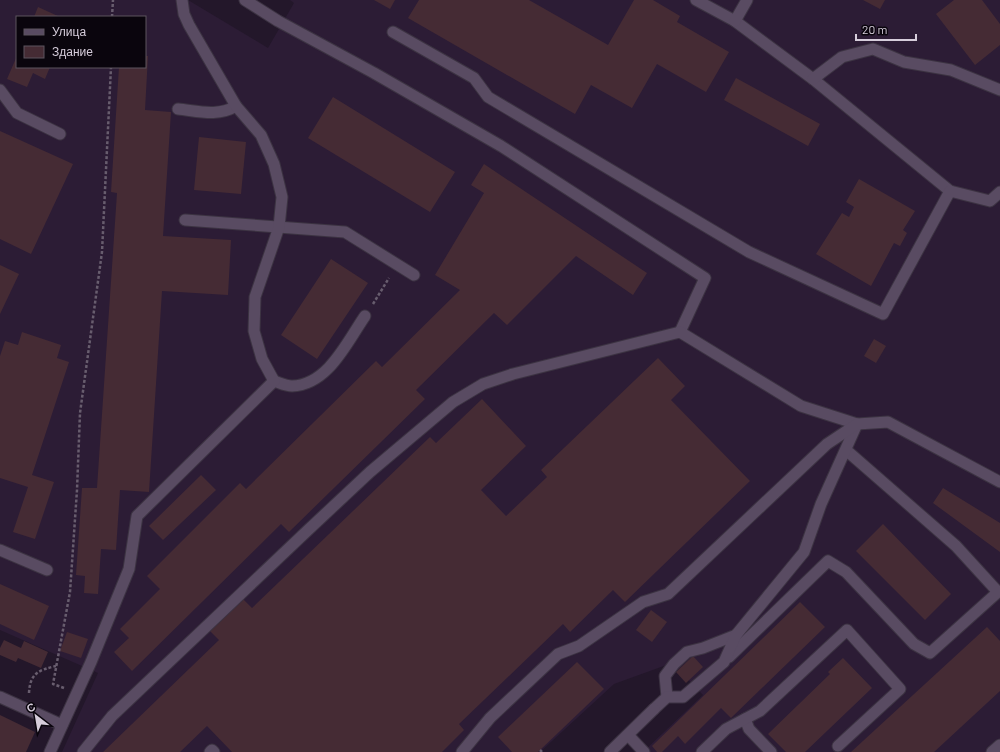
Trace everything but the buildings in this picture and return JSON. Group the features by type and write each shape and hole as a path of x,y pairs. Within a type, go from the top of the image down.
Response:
{"street":[{"path":"182,0 184,14 189,25 236,106 261,135 274,164 282,197 279,227 255,297 254,331 262,359 274,381 290,386 310,383 328,370 365,316"},
{"path":"245,0 278,21 374,72 501,146 705,278 680,332"},
{"path":"696,0 735,21 813,79 950,191 990,201 1000,192"},
{"path":"735,21 747,0"},
{"path":"393,32 474,78 488,97 749,252 884,314 950,191"},
{"path":"813,79 842,57 873,49 904,62 951,70 1000,90"},
{"path":"0,90 17,113 60,134"},
{"path":"178,109 218,114 236,106"},
{"path":"185,220 345,232 414,275"},
{"path":"83,752 112,716 370,472 453,402 483,384 513,374 680,332 801,406 857,424 888,422 1000,482"},
{"path":"50,752 77,693 129,569 137,516 274,381"},
{"path":"724,662 736,635 804,552 821,504 857,424"},
{"path":"462,752 490,718 558,654 579,646 643,602 668,594 827,444 857,424"},
{"path":"610,752 667,698 683,697 724,662 828,562 846,572 914,644 930,653 998,592 956,546 846,450"},
{"path":"0,550 47,570"},
{"path":"702,752 726,729 760,711 847,630 900,689 838,746"},
{"path":"667,698 665,676 674,664 688,652 703,648 736,635"},
{"path":"0,698 62,725"},
{"path":"745,719 750,729 771,752"},
{"path":"628,735 644,752"},
{"path":"992,752 1000,746"},
{"path":"210,752 212,750 214,752"}],"path":[{"path":"112,16 113,0"},
{"path":"77,693 53,684 70,592 78,490 81,407 102,252 111,68"},
{"path":"365,316 398,265"}],"shaded area":[{"path":"0,0 188,0 268,48 294,3 290,0 1000,0 1000,752 643,752 703,695 672,663 614,684 540,752 62,752 98,673 0,630"}]}
